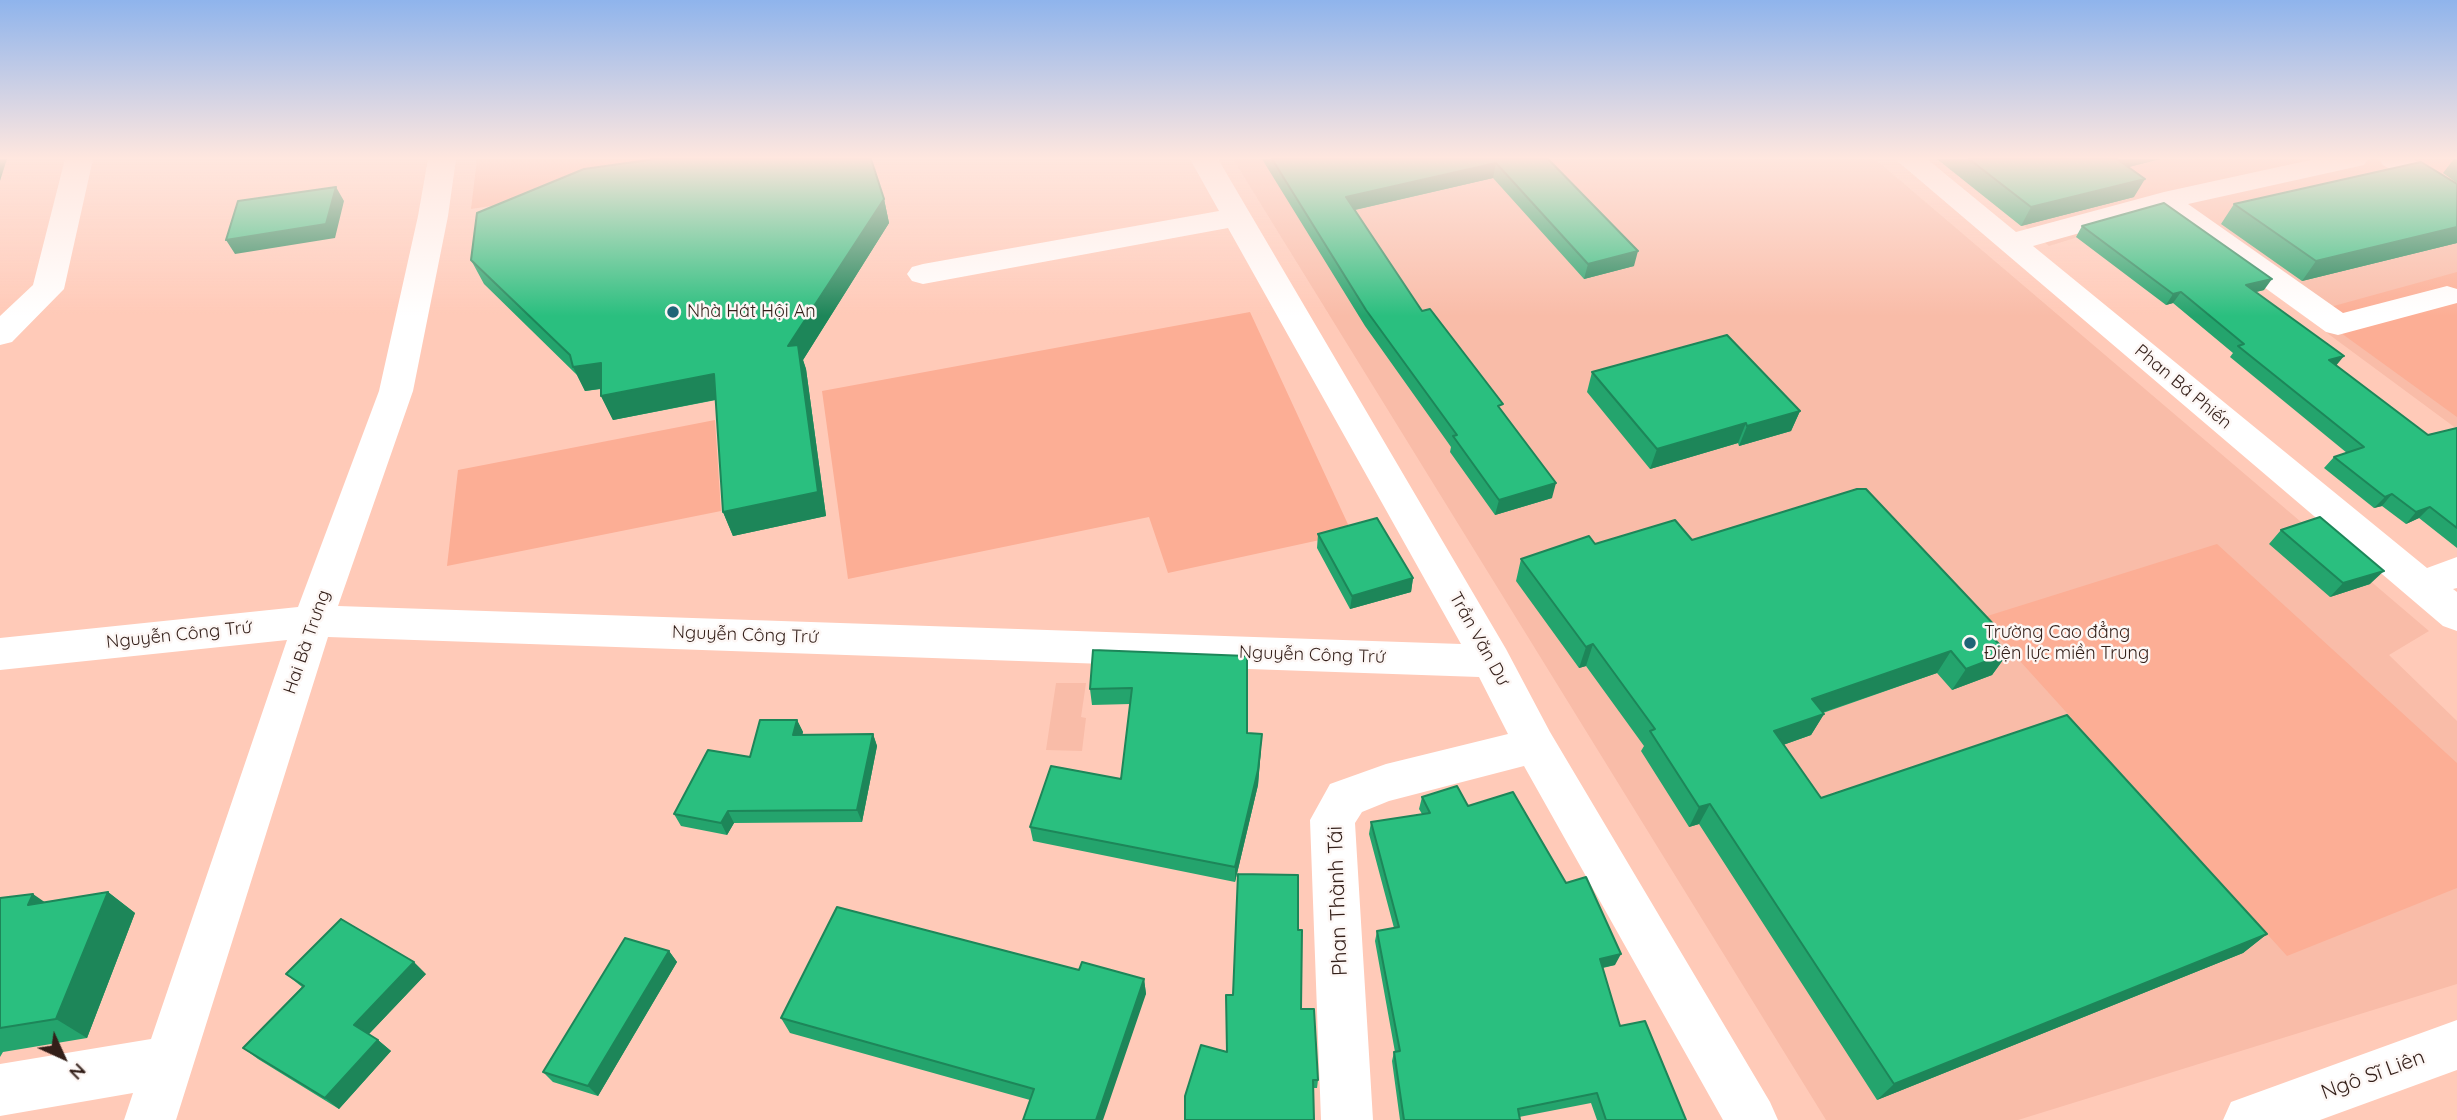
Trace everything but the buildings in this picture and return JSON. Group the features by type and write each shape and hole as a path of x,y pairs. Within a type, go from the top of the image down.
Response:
{"street":[{"path":"0,334 48,289 67,211"},
{"name":"Hai Bà Trưng","path":"150,1120 313,621 396,391 434,211"},
{"name":"Trần Văn Dư","path":"1234,211 1492,661 1535,745 1752,1120"},
{"name":"Phan Bá Phiến","path":"1972,211 2457,615"},
{"path":"2010,243 2126,211"},
{"path":"2178,211 2337,325 2447,296"},
{"path":"923,274 1237,217"},
{"path":"2422,586 2457,572"},
{"name":"Nguyễn Công Trứ","path":"0,654 313,621 1492,661"},
{"name":"Phan Thành Tái","path":"1347,1120 1332,820 1346,798 1386,783 1535,745"},
{"name":"Ngô Sĩ Liên","path":"2249,1120 2457,1045"},
{"path":"0,1090 168,1062"}],"shaded area":[{"name":"Trường Cao đẳng Điện lực miền Trung","path":"1265,211 1936,211 2429,631 2389,655 2457,721 2457,984 2018,1120 1826,1120"},
{"path":"2006,211 2161,211 2049,246"},
{"path":"2162,211 2457,211 2457,429"},
{"path":"2457,272 2457,417 2312,312"},
{"path":"1250,312 1352,533 1168,573 1149,517 848,579 822,391"},
{"path":"715,420 721,511 447,566 458,470"},
{"path":"2217,544 2457,763 2457,888 2287,956 1981,618"},
{"path":"1056,683 1086,683 1081,717 1086,718 1082,751 1046,750"}],"place":[{"name":"Nhà Hát Hội An","path":"673,312"},
{"name":"Trường Cao đẳng Điện lực miền Trung","path":"1970,643"}]}
